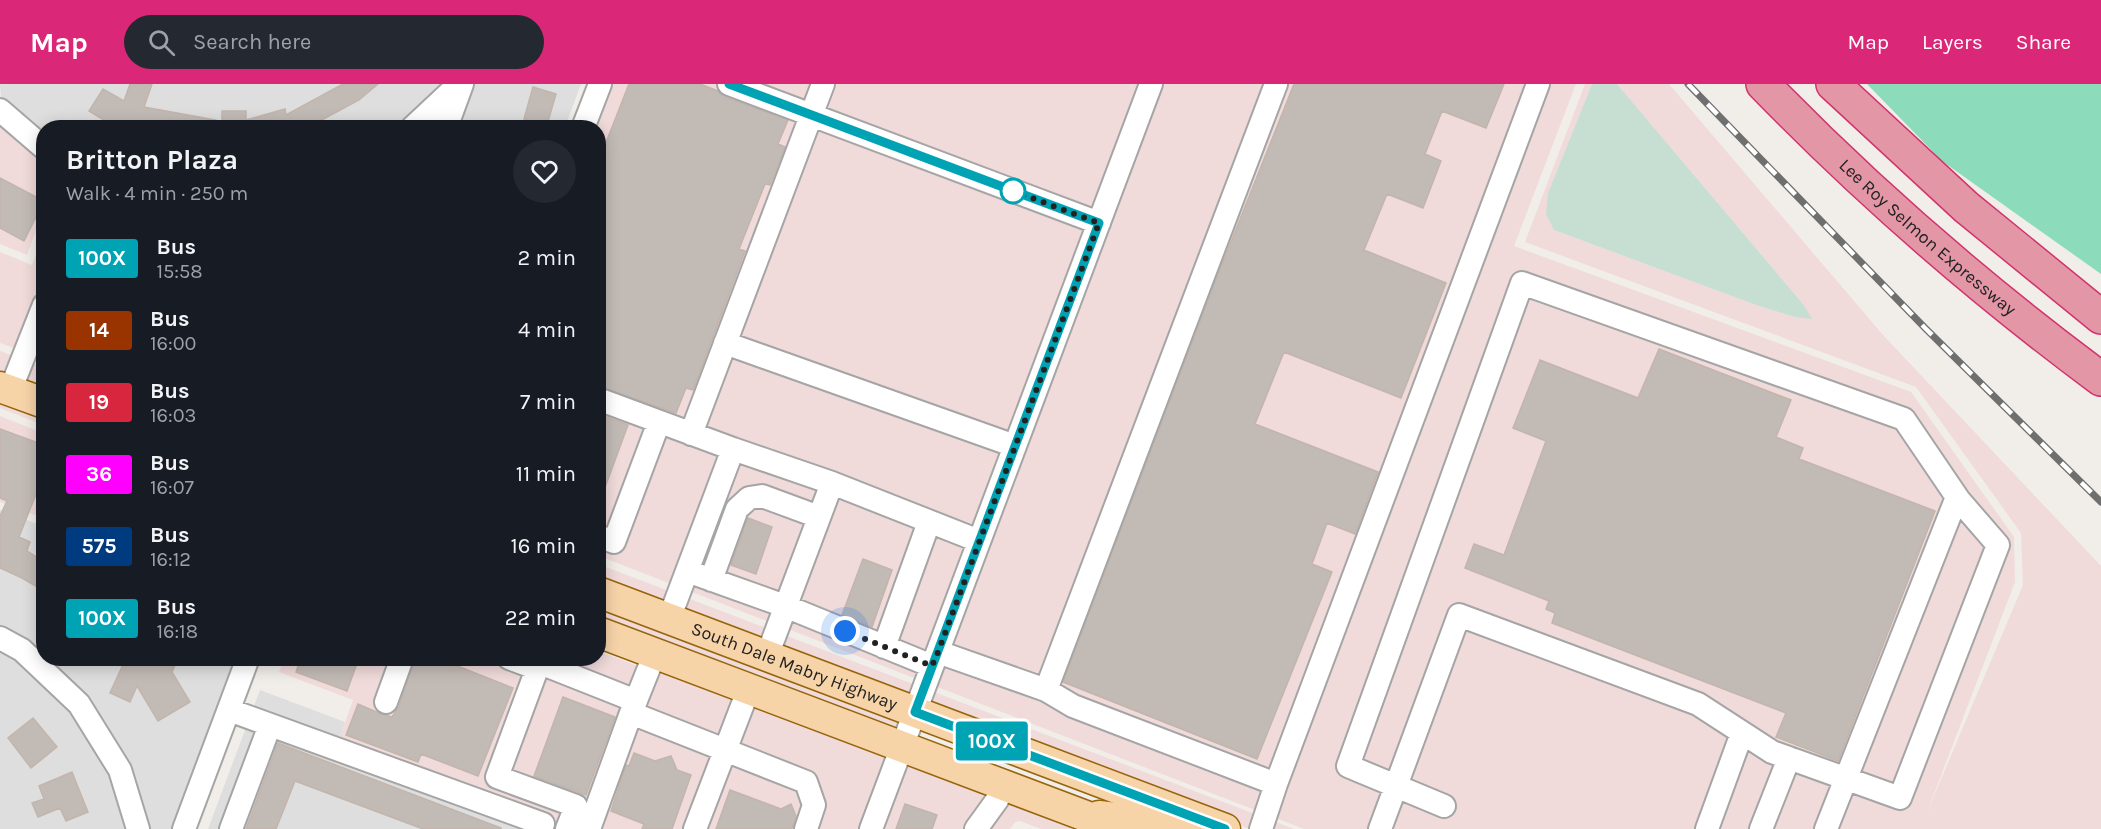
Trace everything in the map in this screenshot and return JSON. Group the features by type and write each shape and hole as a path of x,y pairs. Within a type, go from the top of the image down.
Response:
{"highway":[{"name":"Lee Roy Selmon Expressway","path":"1762,84 1894,210 2021,318 2101,379"},
{"path":"1833,84 1966,207 2101,317"}],"main road":[{"path":"5,389 36,400"},
{"name":"South Dale Mabry Highway","path":"606,595 1225,829"},
{"name":"South Dale Mabry Highway","path":"606,635 1120,829"},
{"path":"1081,814 1156,823 1172,829"}],"street":[{"path":"421,120 461,84"},
{"path":"449,120 461,84"},
{"path":"586,120 600,84"},
{"path":"729,84 1099,223"},
{"path":"691,434 823,84"},
{"path":"871,829 1151,84"},
{"path":"1046,690 1276,84"},
{"path":"1261,829 1538,84"},
{"path":"0,110 36,141"},
{"path":"1380,829 1396,786 1460,615 1698,704 1772,752 1900,798 1998,545 1957,497 1904,418 1522,283 1348,766 1396,786 1444,806"},
{"path":"5,389 36,322"},
{"path":"725,343 1015,446"},
{"path":"606,402 832,483 979,541"},
{"path":"606,539 614,542 659,422"},
{"path":"669,619 734,449"},
{"path":"767,656 832,483"},
{"path":"711,580 737,509 749,498 762,496 819,517"},
{"path":"1826,829 1957,497"},
{"path":"885,647 929,522"},
{"path":"687,571 785,606 885,647 1046,690 1073,706 1276,784"},
{"path":"0,638 22,650 36,663"},
{"path":"589,829 655,653"},
{"path":"39,666 79,704 120,770 138,829"},
{"path":"189,828 245,666"},
{"path":"386,702 399,666"},
{"path":"539,666 497,777 576,806 567,829"},
{"path":"546,666 726,750 806,782 814,805 806,829"},
{"path":"695,829 749,688"},
{"path":"229,710 543,824 541,829"},
{"path":"231,829 270,725"},
{"path":"1707,829 1743,733"},
{"path":"1761,829 1789,758"},
{"path":"976,829 997,800 1004,785"}],"shaded area":[{"path":"0,84 445,84 404,120 36,120 36,130 1,98"},
{"path":"473,84 581,84 568,120 460,120"},
{"path":"591,84 1576,84 1514,246 1911,392 2014,537 2015,582 1926,815 2023,585 2021,533 1916,387 1525,242 1585,84 1592,84 1548,193 1554,230 1756,305 1795,317 1803,304 1617,84 1669,84 1883,335 2101,566 2101,829 1304,829 606,559 606,120 577,120"},
{"path":"0,122 36,152 36,230 27,255 0,244"},
{"path":"0,252 32,265 36,254 36,356 0,343"},
{"path":"0,351 36,364 36,390 0,377"},
{"path":"0,396 36,409 36,422 0,408"},
{"path":"0,416 36,430 36,515 0,502"},
{"path":"0,510 36,523 36,653 0,629"},
{"path":"606,567 1294,829 1250,829 606,585"},
{"path":"606,605 902,717 896,734 606,625"},
{"path":"0,649 16,658 71,709 110,772 128,829 0,829"},
{"path":"606,654 640,667 590,800 571,792 558,820 340,737 353,700 279,672 281,666 606,666"},
{"path":"647,663 889,751 860,829 564,829 589,808"},
{"path":"48,666 234,666 173,829 148,829"},
{"path":"260,690 345,722 340,737 558,820 554,829 208,829"},
{"path":"908,759 1095,829 1041,829 1020,821 1015,822 1010,829 882,829"}],"green space":[{"path":"1592,84 1617,84 1803,304 1812,319 1795,317 1756,305 1554,230 1546,214 1548,193"},
{"path":"1867,84 2101,84 2101,274 1942,161"}],"building":[{"path":"130,84 152,84 144,107 216,120 104,120 89,111 103,89 124,101"},
{"path":"343,84 378,84 359,100 322,120 246,120 285,109 286,115"},
{"path":"629,84 700,84 718,91 724,97 788,120 778,144 785,147 770,185 765,184 739,249 745,251 693,390 686,388 676,413 606,389 606,143"},
{"path":"1294,84 1504,84 1486,128 1442,111 1425,154 1441,161 1423,208 1387,194 1364,250 1446,283 1401,398 1284,352 1255,424 1378,472 1355,534 1327,523 1312,564 1332,572 1257,759 1063,682 1219,272"},
{"path":"533,87 556,94 548,120 524,119"},
{"path":"222,111 246,111 246,120 222,120"},
{"path":"0,178 36,197 36,217 24,241 0,228"},
{"path":"1659,349 1791,400 1776,437 1803,448 1799,459 1935,511 1838,761 1776,737 1786,713 1552,623 1555,613 1546,609 1549,601 1465,568 1474,544 1504,555 1546,441 1513,428 1540,360 1638,398"},
{"path":"606,417 628,425 606,485"},
{"path":"0,429 36,442 36,494 19,537 30,542 27,551 36,557 36,586 0,568 0,516 7,501 0,498"},
{"path":"748,518 772,527 756,574 731,565"},
{"path":"863,559 892,570 872,627 842,615"},
{"path":"122,666 175,666 172,672 190,702 158,721 137,686 130,702 110,693"},
{"path":"298,666 356,666 347,691 296,672"},
{"path":"412,666 458,666 513,688 478,776 421,754 418,762 346,735 358,704 392,717 399,707"},
{"path":"563,697 615,717 586,795 534,776"},
{"path":"33,718 57,747 31,768 8,738"},
{"path":"278,743 501,829 423,829 295,781 276,829 246,829"},
{"path":"634,753 655,761 671,756 677,770 691,775 672,829 642,829 644,824 611,811 626,765 629,766"},
{"path":"72,772 88,812 66,821 60,808 38,817 32,803 44,799 39,786"},
{"path":"730,790 781,809 791,804 796,816 793,827 791,829 716,829"},
{"path":"905,804 937,815 932,829 896,829"}],"railway":[{"path":"1688,84 1926,329 2101,502"}],"bus line":[{"name":"100X","path":"729,84 1099,223 915,712 1225,829"}],"route":[{"path":"845,631 932,666 938,652 1099,223 1013,191"}]}
